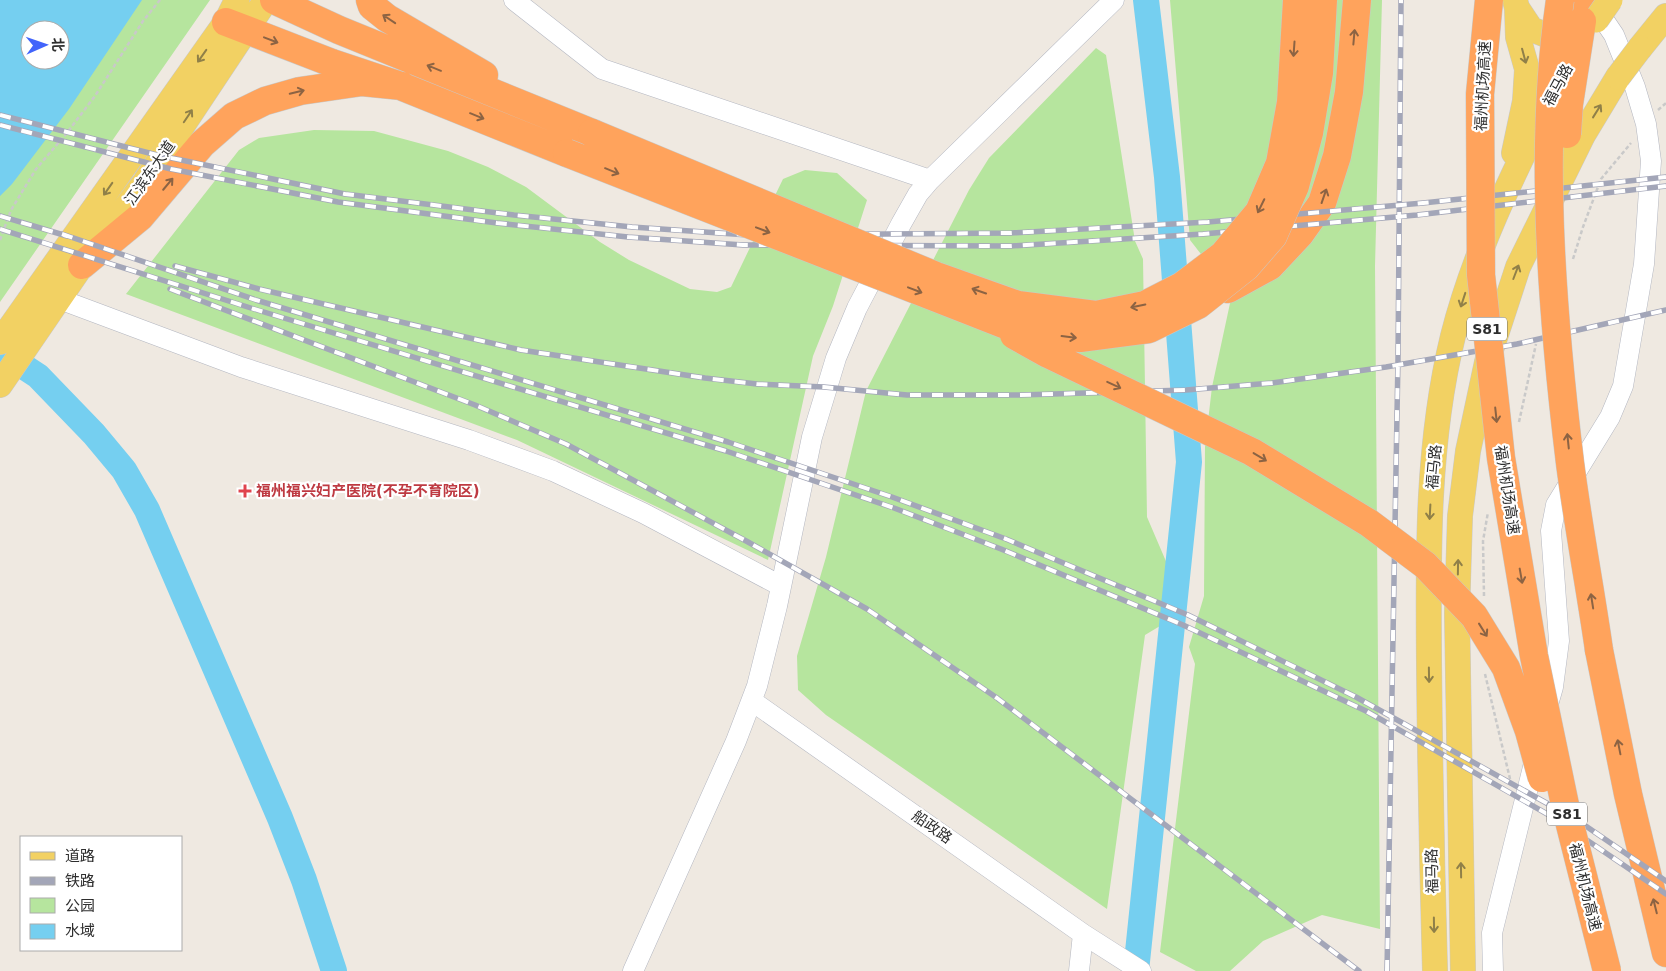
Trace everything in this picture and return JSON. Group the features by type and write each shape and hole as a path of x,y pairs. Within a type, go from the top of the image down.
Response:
{"highway":[{"path":"274,0 339,30 945,279 1018,305 1096,315 1145,305 1182,286 1223,255 1259,212 1280,163 1291,102 1297,0"},
{"path":"322,0 324,10 339,30"},
{"path":"370,0 372,6 387,18 445,51 551,117"},
{"path":"1198,305 1246,267 1273,236 1295,186 1309,133 1319,73 1323,0"},
{"path":"236,17 332,64 402,86 567,153 1021,331 1080,338 1149,329 1270,266 1300,234 1322,203 1337,156 1349,92 1357,0"},
{"path":"1470,0 1467,37 1465,178 1481,275"},
{"name":"福州机场高速","path":"1489,0 1480,94 1481,275 1501,458 1534,656 1565,805 1606,971"},
{"path":"1560,0 1555,32 1548,138 1550,236 1556,328 1570,464 1599,650 1628,794 1666,953"},
{"path":"1556,328 1569,104 1596,5"},
{"path":"82,265 140,217 202,144 234,116 265,101 300,91 362,82 402,86"},
{"path":"978,314 1048,354 1252,452 1294,477 1369,523 1425,565 1474,616 1506,668 1529,731 1546,791 1564,875 1589,971"}],"main road":[{"name":"江滨东大道","path":"13,336 59,299 82,265 145,182 236,17 266,0"},
{"path":"1516,4 1531,29 1551,37 1574,34 1596,5"},
{"path":"1507,187 1525,100 1527,69 1518,37 1516,4"},
{"name":"福马路","path":"1435,971 1428,597 1429,536 1434,461 1441,401 1456,324 1473,269 1507,187 1596,5"},
{"name":"福马路","path":"1463,971 1457,613 1460,516 1468,451 1487,362 1518,267 1582,134 1618,77 1666,16"},
{"path":"3,380 13,336 236,17"}],"street":[{"path":"514,0 602,69 930,180"},
{"path":"633,971 752,701 768,647 812,437 833,365 857,308 918,194 930,180 1114,0"},
{"path":"1493,971 1492,933 1553,687 1559,641 1552,531 1556,504 1610,417 1623,386 1644,264 1651,161 1646,124 1635,87 1614,35 1596,5"},
{"path":"59,299 241,367 469,440 553,471 643,513 781,586"},
{"name":"船政路","path":"752,701 1083,934 1141,971"},
{"path":"1079,971 1083,934"}],"path":[{"path":"0,240 10,210 36,169 95,96 143,21 160,0"}],"green space":[{"path":"0,0 210,0 0,302"},
{"path":"1170,0 1382,0 1375,266 1380,929 1322,915 1263,941 1230,971 1196,971 1160,952 1195,664 1189,647 1204,596 1205,447 1212,387 1232,294 1190,240"},
{"path":"1096,48 1106,55 1135,241 1143,259 1147,517 1168,566 1160,626 1145,635 1107,909 826,715 798,690 797,656 826,557 866,391 969,190 989,158"},
{"path":"314,130 374,131 448,151 488,167 526,187 600,242 629,260 690,289 717,292 731,287 783,179 805,170 837,173 867,200 833,306 813,356 768,560 517,440 126,294 239,150 259,138"}],"water":[{"path":"0,0 142,0 69,109 12,184 0,196"}],"waterway":[{"path":"1136,971 1189,462 1167,177 1146,0"},
{"path":"0,351 38,376 94,434 124,470 147,510 280,818 304,880 334,971"}],"railway":[{"path":"1387,971 1398,359 1401,0"},
{"path":"0,115 157,155 345,194 514,215 632,227 748,235 1011,233 1208,222 1423,203 1666,177"},
{"path":"0,125 171,169 338,202 497,223 628,237 743,245 1011,246 1203,234 1417,215 1666,186"},
{"path":"0,216 67,236"},
{"path":"0,229 254,309 726,451 894,508 1001,549 1183,625 1366,711 1556,819 1666,894"},
{"path":"62,234 256,300 728,442 892,497 1006,539 1188,615 1356,697 1577,820 1666,881"},
{"path":"175,266 259,289 521,350 705,378 757,384 824,387 907,395 1020,395 1186,390 1272,383 1386,367 1517,344 1666,310"},
{"path":"170,289 475,405 566,444 748,542 867,609 997,698 1359,971"}],"place":[{"name":"福州福兴妇产医院(不孕不育院区)","path":"245,491"}]}
